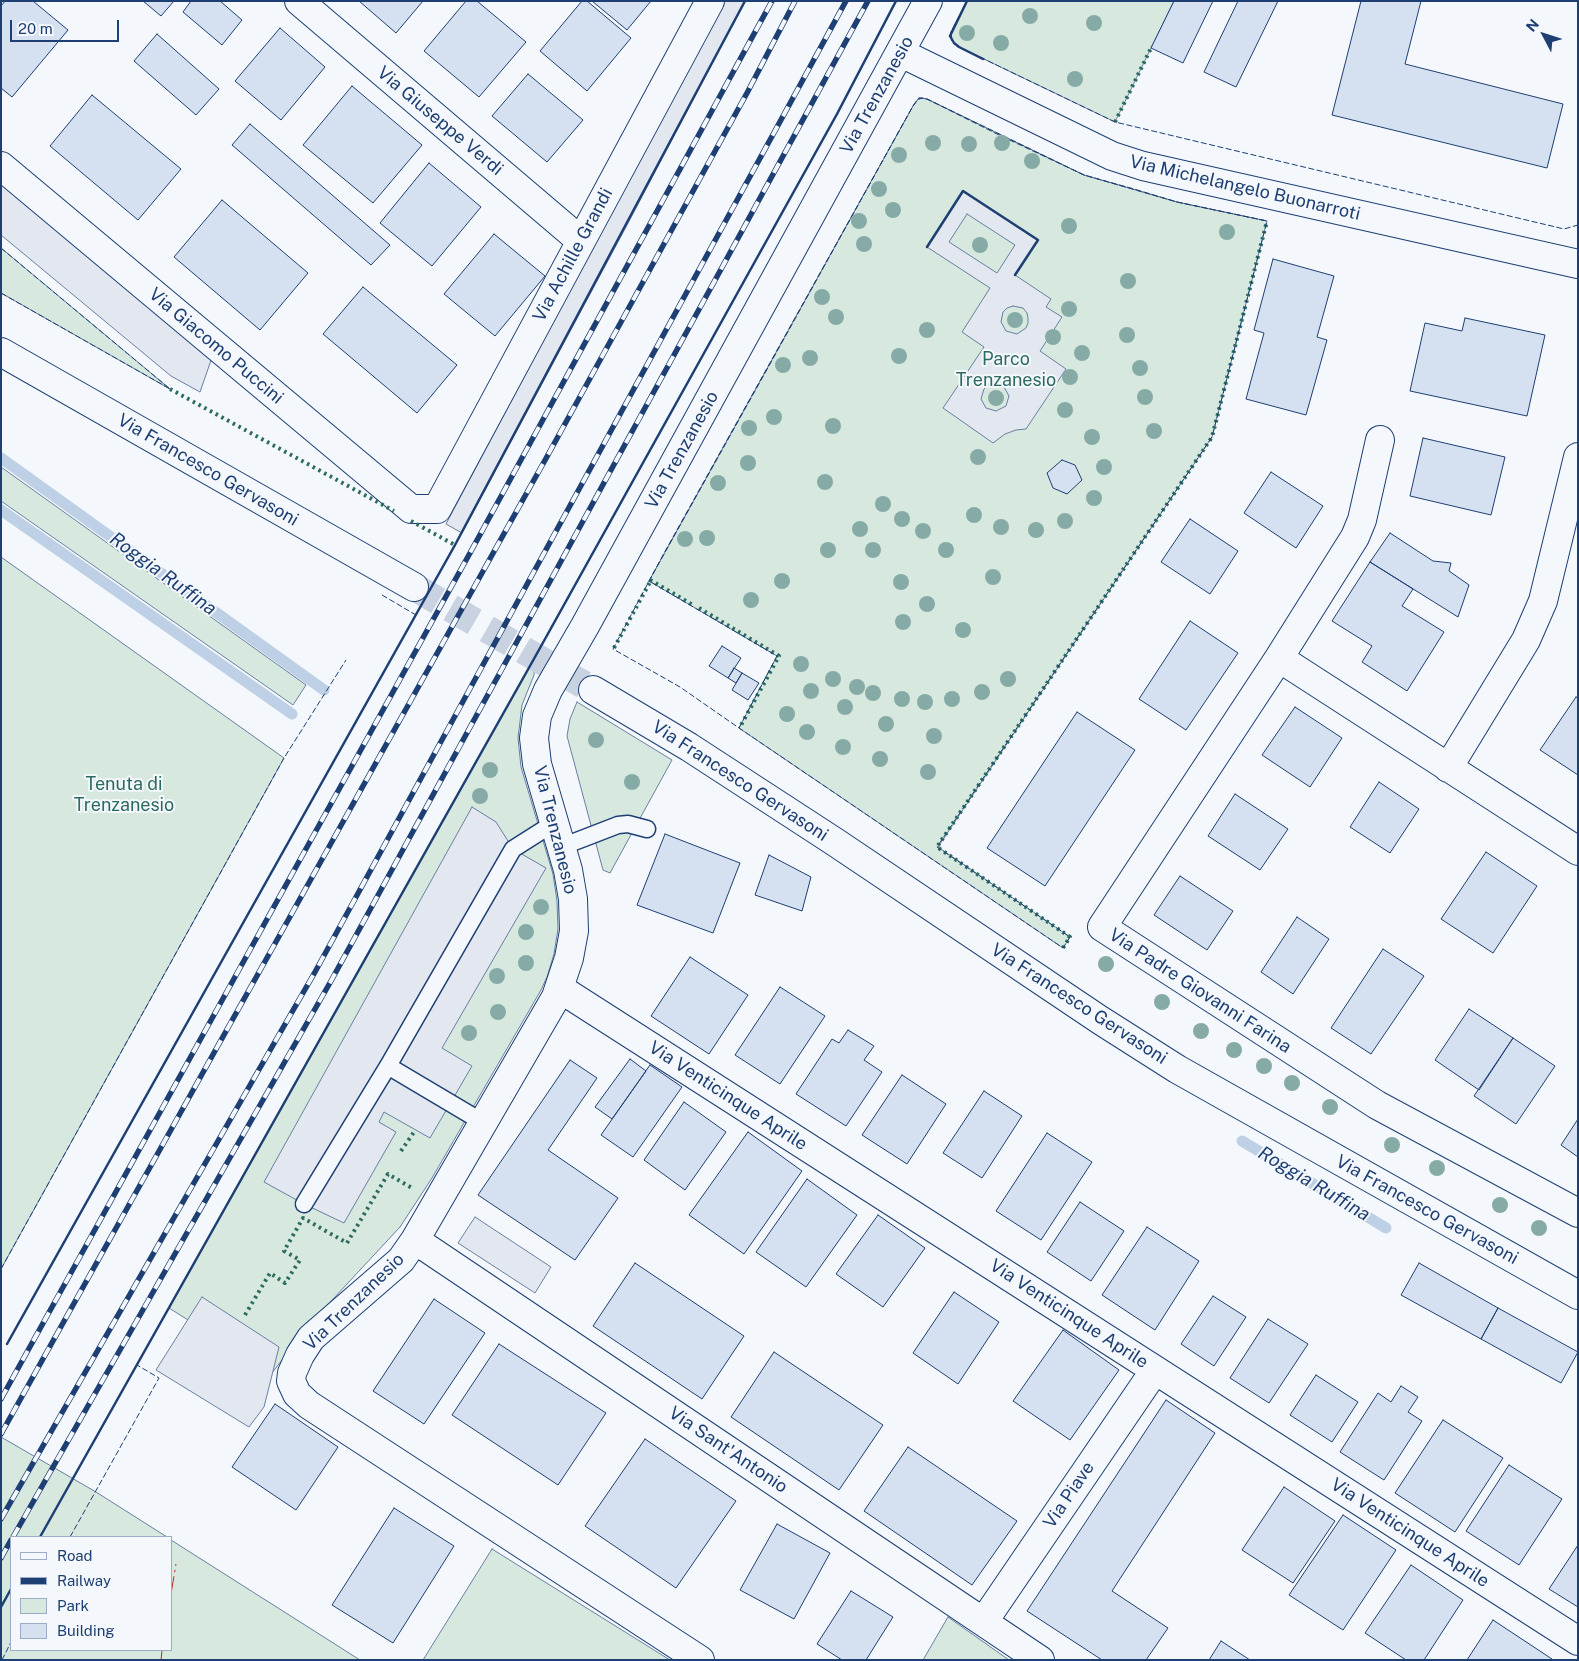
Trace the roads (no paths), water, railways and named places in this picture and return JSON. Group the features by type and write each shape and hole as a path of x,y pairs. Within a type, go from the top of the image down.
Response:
{"street":[{"name":"Via Giuseppe Verdi","path":"299,1 581,241"},
{"name":"Via Achille Grandi","path":"437,510 710,1"},
{"name":"Via Trenzanesio","path":"700,1660 309,1405 297,1394 291,1381 292,1373 311,1338 401,1260 415,1240 484,1123 559,988 569,958 574,930 573,899 568,870 537,764 534,738 537,716 548,690 928,1"},
{"name":"Via Michelangelo Buonarroti","path":"901,53 1112,156 1143,166 1578,264"},
{"name":"Via Giacomo Puccini","path":"1,166 411,509 437,510"},
{"name":"Via Francesco Gervasoni","path":"1,352 414,587"},
{"name":"Via Padre Giovanni Farina","path":"1380,440 1362,520 1355,537 1279,658 1102,927 1377,1105 1578,1214"},
{"path":"1448,768 1526,640 1543,601 1578,457"},
{"path":"1279,658 1578,851"},
{"name":"Via Francesco Gervasoni","path":"594,690 698,752 1169,1064 1578,1295"},
{"name":"Via Venticinque Aprile","path":"559,988 1578,1641"},
{"name":"Via Sant'Antonio","path":"415,1240 1040,1660"},
{"name":"Via Piave","path":"984,1621 1155,1370"}],"lane":[{"path":"304,1204 388,1066 513,849 558,835 618,825 628,824 647,829"},
{"path":"388,1066 484,1123"}],"waterway":[{"name":"Roggia Ruffina","path":"1,458 324,690"},
{"path":"1,510 292,714"},
{"name":"Roggia Ruffina","path":"1242,1141 1386,1228"}],"tunnel":[{"path":"414,587 593,690"}],"railway":[{"path":"1,1399 470,553 772,1"},
{"path":"1,1434 544,462 747,93 795,1"},
{"path":"1,1519 315,972 846,1"},
{"path":"14,1536 331,981 868,1"},
{"path":"1,1558 10,1542"}],"park label":[{"name":"Parco Trenzanesio","path":"1006,369"},
{"name":"Tenuta di Trenzanesio","path":"124,794"}]}
